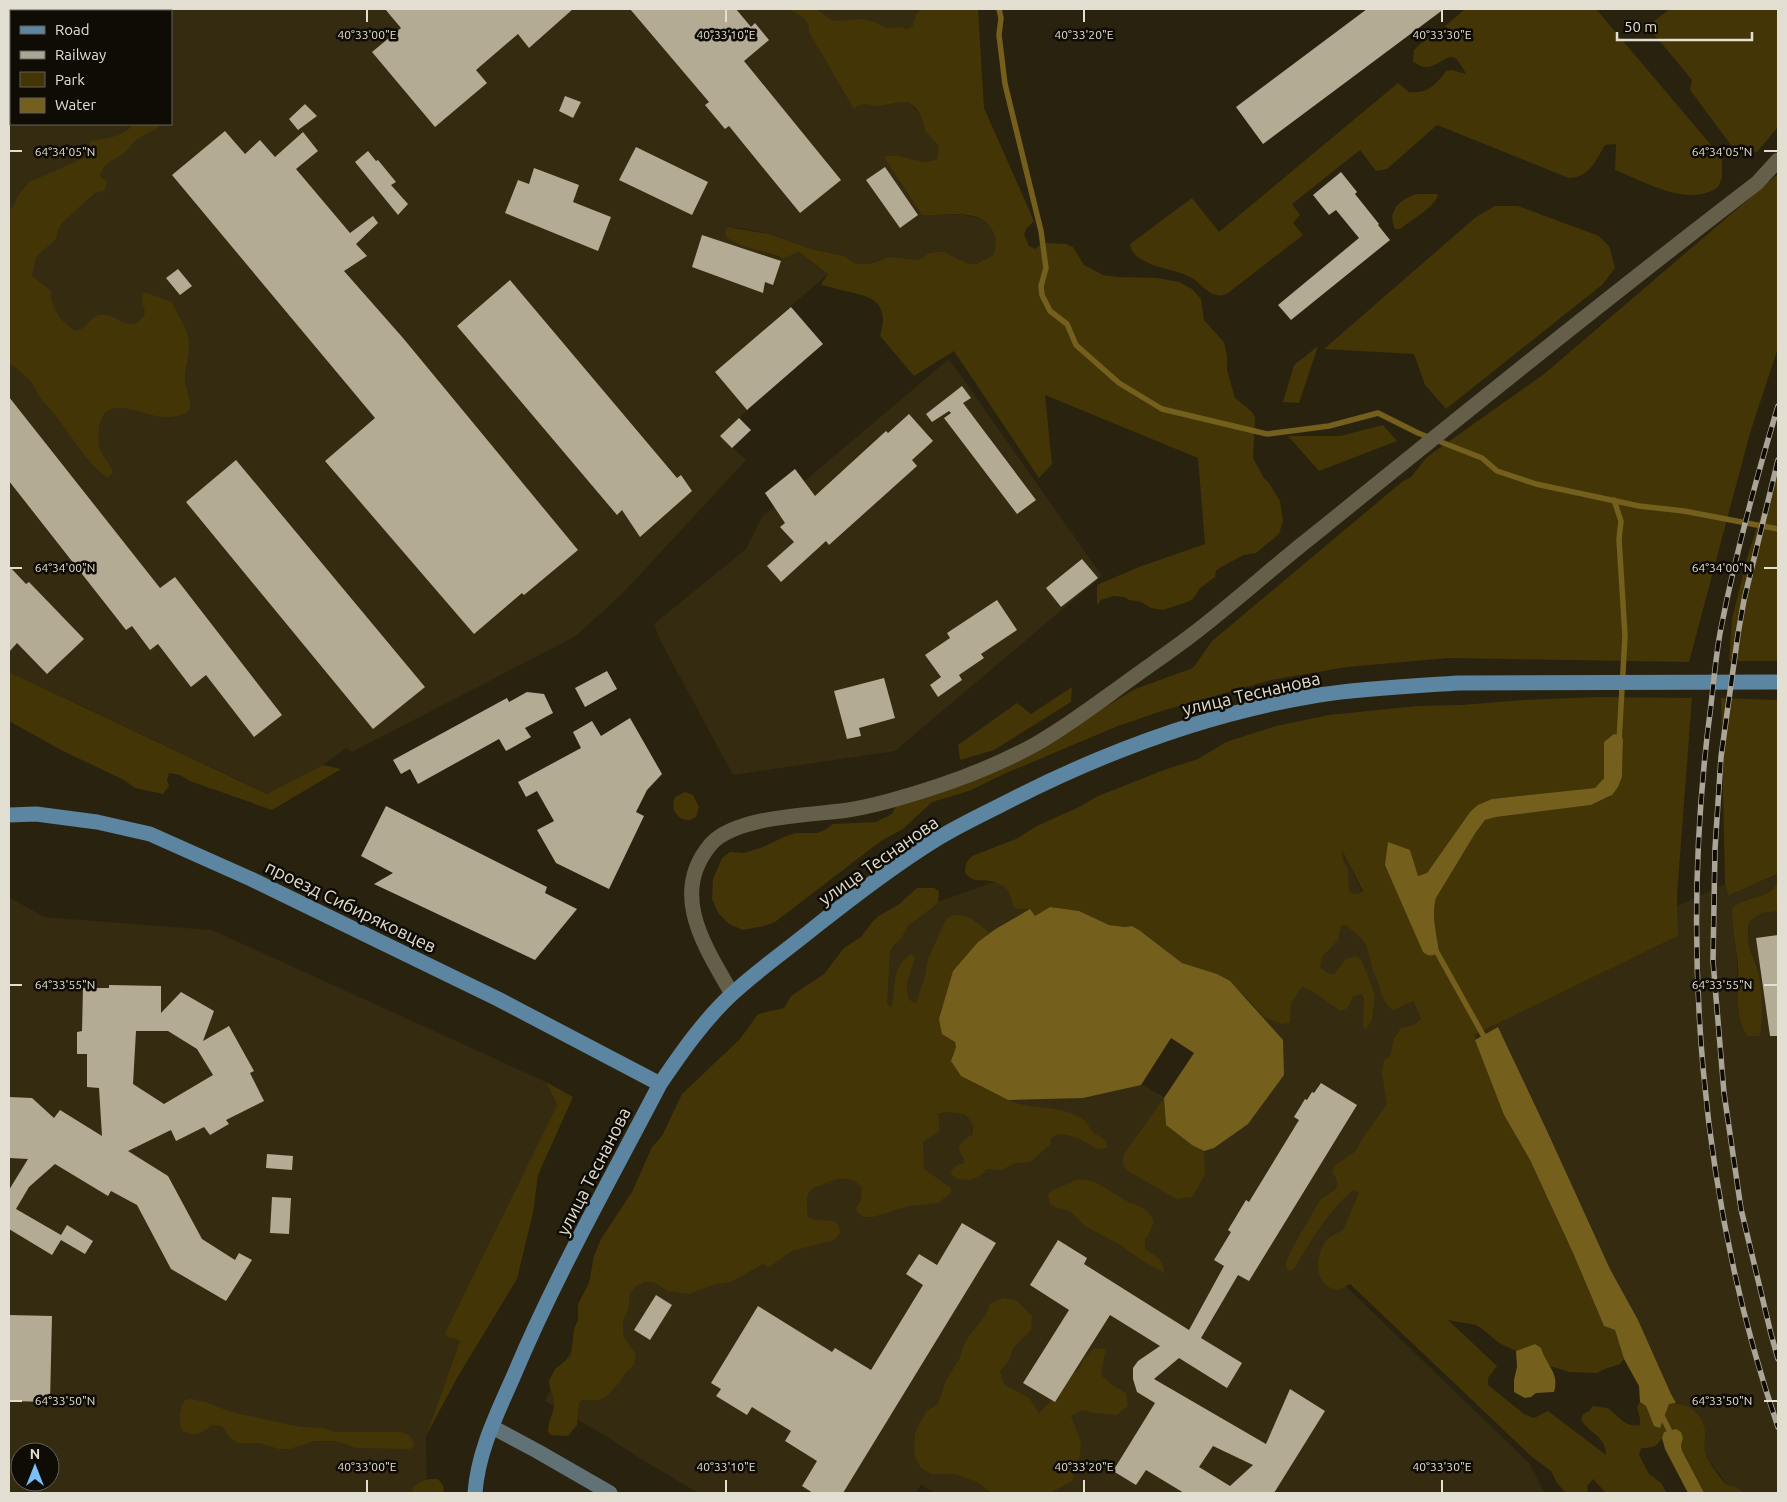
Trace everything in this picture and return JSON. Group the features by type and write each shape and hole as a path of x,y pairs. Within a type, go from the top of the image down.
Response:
{"main road":[{"name":"улица Теснанова","path":"475,1493 479,1461 538,1318 660,1084 686,1047 732,994 875,880 936,840 1033,788 1112,753 1194,724 1229,714 1320,695 1458,683 1778,682"},
{"name":"проезд Сибиряковцев","path":"9,815 36,814 80,819 150,834 251,879 498,999 660,1084"}],"street":[{"path":"732,994 700,934 692,909 691,886 701,860 708,848 717,839 756,823 806,814 842,811 888,802 956,781 1038,743 1094,706 1195,632 1424,446 1756,183 1778,160"},
{"path":"492,1427 538,1451 610,1493"}],"shaded area":[{"path":"9,9 951,9 882,106 894,102 905,102 912,105 920,115 926,132 939,147 937,159 930,162 917,161 911,158 922,215 964,215 981,219 991,226 996,242 993,255 976,264 969,264 944,252 937,252 918,260 882,259 870,264 856,264 844,256 811,249 762,232 735,227 732,240 783,259 799,252 828,274 715,372 747,410 721,436 746,460 623,593 576,636 352,752 346,748 323,765 268,794 9,672"},
{"path":"949,359 1102,576 895,751 733,775 660,640 654,624 746,549 762,517"},
{"path":"1096,846 1342,849 1426,1030 1328,1269 1529,1463 1545,1493 935,1493 921,1485 916,1493 698,1493 545,1401 678,1140 909,912","holes":["1284,1075 1164,1098 1141,1085"]},
{"path":"1778,874 1778,881 1775,887 1762,897 1745,900 1732,917 1737,956 1738,1002 1744,1031 1761,1028 1761,992 1757,965 1748,939 1749,922 1762,913 1778,911 1778,1493 1743,1493 1740,1489 1727,1485 1705,1454 1705,1432 1697,1412 1676,1403 1671,1394 1638,1320 1610,1269 1498,1027 1475,1040 1474,1035 1678,936 1677,906 1725,884 1728,896"},
{"path":"9,897 44,917 212,930 546,1082 557,1105 444,1335 460,1341 426,1436 427,1493 9,1493"}],"green space":[{"path":"788,9 816,9 833,21 861,19 875,22 886,28 900,27 907,29 912,27 917,14 923,9 978,9 984,108 1034,221 1024,234 1029,246 1035,249 1046,243 1066,244 1073,247 1084,265 1103,275 1157,278 1179,282 1192,289 1201,299 1204,320 1224,342 1227,370 1235,398 1252,412 1255,418 1253,458 1280,501 1283,521 1279,534 1256,553 1244,555 1221,567 1216,571 1215,577 1200,588 1193,599 1187,602 1163,610 1151,608 1141,602 1129,600 1125,597 1113,596 1101,600 1097,605 1097,585 1139,567 1205,544 1198,458 1045,395 1052,464 1039,478 954,351 914,376 880,336 883,315 880,308 870,298 821,285 828,274 799,252 783,259 743,246 727,238 725,232 728,227 769,234 811,249 844,256 856,264 870,264 889,257 918,260 930,253 944,252 969,264 976,264 993,255 995,249 996,241 993,232 988,224 980,219 961,214 922,215 884,157 898,156 924,162 937,159 939,147 926,132 917,110 913,105 903,102 880,106 864,104 854,109 809,32 808,23"},
{"path":"1465,9 1596,9 1722,158 1722,178 1718,187 1706,193 1694,195 1681,194 1640,181 1615,170 1616,144 1605,145 1587,172 1569,178 1437,125 1387,169 1376,171 1360,150 1292,204 1300,215 1293,223 1303,235 1226,294 1214,294 1192,278 1139,258 1131,249 1130,244 1192,198 1219,232 1398,83 1409,92 1421,92 1435,84 1446,71 1452,70 1466,74 1454,57 1427,67 1420,66 1413,61 1414,50 1431,34 1444,27"},
{"path":"1670,9 1778,9 1778,127 1757,152 1734,149 1690,90 1692,80 1653,33 1654,21"},
{"path":"131,125 161,125 139,138 125,152 104,167 100,176 107,182 105,190 95,193 62,223 56,239 36,257 32,276 51,291 51,298 58,315 76,331 84,327 93,318 104,314 126,323 137,323 145,314 142,300 144,292 172,302 188,335 189,349 185,381 190,399 189,411 176,416 166,417 121,408 113,408 107,412 102,418 98,435 100,449 113,473 107,478 85,456 41,398 30,380 9,363 9,210 14,206 17,197 29,182 84,158 91,141 117,135 131,127"},
{"path":"1778,174 1778,348 1750,433 1689,662 1448,658 1347,667 1271,680 1165,710 1118,726 1004,774 969,791 932,802 903,829 881,841 775,922 743,930 729,924 718,913 712,899 713,879 722,858 730,852 744,853 796,833 817,833 833,824 876,822 892,814 897,804 1100,710 1135,689 1193,668 1212,641 1403,481 1411,477 1427,457 1544,374"},
{"path":"1417,194 1438,195 1433,204 1422,213 1400,229 1395,229 1392,217 1397,206"},
{"path":"1495,206 1518,206 1599,236 1609,246 1615,268 1603,284 1446,409 1425,385 1414,354 1324,349 1476,217"},
{"path":"1318,346 1299,403 1283,402 1294,365"},
{"path":"1383,425 1397,441 1319,471 1288,436 1340,436"},
{"path":"1778,462 1778,661 1729,661 1732,619 1747,558"},
{"path":"9,672 267,794 323,765 341,769 272,810 190,781 180,775 169,773 167,780 169,786 163,794 135,788 124,780 61,750 9,721"},
{"path":"1072,687 1071,702 994,750 960,760 958,745 1017,703 1031,714"},
{"path":"1597,697 1692,698 1677,895 1678,936 1474,1035 1504,1115 1530,1160 1604,1326 1615,1330 1624,1359 1620,1364 1597,1373 1569,1372 1550,1366 1541,1348 1529,1346 1516,1351 1499,1343 1476,1325 1448,1320 1497,1366 1488,1378 1488,1385 1524,1414 1534,1418 1548,1411 1606,1455 1604,1444 1581,1420 1583,1414 1593,1406 1609,1409 1630,1425 1640,1425 1637,1407 1640,1402 1646,1406 1651,1419 1665,1416 1669,1404 1688,1407 1701,1418 1705,1434 1705,1452 1712,1465 1726,1484 1740,1489 1743,1493 1699,1493 1685,1468 1681,1444 1683,1438 1665,1432 1656,1445 1641,1448 1639,1455 1649,1474 1661,1483 1667,1493 1606,1493 1593,1479 1587,1486 1588,1493 1565,1492 1557,1483 1551,1471 1532,1457 1350,1284 1338,1290 1330,1288 1320,1278 1318,1271 1319,1255 1326,1241 1343,1230 1359,1193 1354,1190 1346,1196 1330,1215 1295,1268 1290,1272 1286,1268 1286,1262 1294,1245 1320,1200 1336,1189 1337,1180 1332,1173 1334,1166 1356,1151 1362,1139 1387,1104 1382,1073 1384,1060 1390,1056 1394,1038 1401,1028 1414,1025 1421,1019 1413,1001 1394,1010 1390,1008 1382,997 1367,947 1363,940 1346,925 1341,925 1338,940 1322,957 1320,967 1329,974 1334,974 1346,959 1356,956 1361,959 1375,994 1372,1020 1366,1029 1363,1027 1364,999 1362,994 1353,996 1348,1007 1341,1011 1313,991 1302,987 1291,1003 1290,1023 1281,1024 1264,1017 1244,995 1217,974 1182,963 1132,926 1109,925 1079,911 1050,907 1035,916 1030,909 1017,909 1014,907 1006,888 995,882 975,880 965,872 966,863 972,856 1016,839 1037,826 1098,796 1198,759 1226,742 1276,726 1329,715 1417,706","holes":["1623,739 1622,777 1618,787 1609,797 1591,805 1485,820 1436,898 1434,919 1439,952 1410,850 1418,876 1427,873 1470,812 1492,799 1595,788 1604,778 1604,742","1342,850 1363,891 1359,894 1349,891 1348,870 1343,860"]},
{"path":"1721,698 1778,700 1778,877 1777,874 1728,896 1725,884"},
{"path":"685,792 693,795 699,807 696,817 690,820 681,819 673,806 675,797"},
{"path":"1778,881 1778,911 1762,913 1749,922 1748,942 1760,979 1762,1012 1760,1036 1747,1036 1742,1027 1738,1007 1738,966 1732,909 1743,901 1768,893"},
{"path":"917,888 934,888 939,891 938,903 908,926 901,939 890,951 887,1004 891,1008 895,978 904,959 911,954 915,957 908,979 907,991 911,1001 916,1003 925,976 928,959 944,923 955,915 961,915 973,920 989,933 978,942 953,971 943,1034 955,1042 956,1047 952,1056 961,1076 1013,1102 1076,1115 1084,1120 1092,1131 1104,1140 1107,1148 1098,1149 1074,1137 1061,1134 1055,1135 1050,1139 1051,1144 1030,1162 1015,1163 1002,1170 986,1169 979,1176 969,1180 958,1179 950,1173 955,1166 964,1163 959,1147 964,1140 973,1134 973,1125 966,1115 952,1112 938,1114 940,1131 923,1142 924,1169 951,1188 951,1193 938,1203 909,1206 873,1217 864,1217 857,1212 856,1208 861,1200 862,1187 847,1179 837,1179 812,1189 807,1199 808,1217 837,1223 840,1233 834,1240 792,1251 769,1267 763,1264 731,1282 712,1285 690,1294 668,1291 653,1282 644,1282 636,1286 630,1294 628,1310 623,1320 624,1337 636,1355 634,1365 608,1395 600,1400 582,1400 579,1403 577,1425 568,1436 551,1435 548,1432 548,1428 554,1400 549,1381 555,1369 571,1356 574,1329 578,1320 578,1304 589,1283 594,1256 601,1239 632,1192 652,1147 662,1136 682,1094 740,1039 758,1014 784,1008 791,996 824,974 844,948 861,937 873,921 898,905"},
{"path":"546,1082 573,1097 538,1175 533,1213 517,1279 457,1378 426,1436 460,1341 444,1335 557,1105"},
{"path":"1164,1098 1166,1125 1192,1145 1204,1151 1205,1175 1192,1197 1176,1199 1128,1171 1123,1164 1123,1155"},
{"path":"1078,1179 1098,1184 1127,1201 1144,1208 1149,1213 1154,1222 1145,1239 1145,1249 1161,1261 1164,1273 1144,1262 1119,1244 1086,1227 1070,1211 1050,1204 1048,1195 1051,1191"},
{"path":"1003,1298 1016,1300 1032,1316 1031,1330 1013,1348 1009,1361 1000,1371 1004,1384 1029,1398 1039,1413 1063,1389 1066,1378 1078,1370 1092,1349 1106,1348 1101,1375 1112,1385 1126,1393 1128,1406 1117,1415 1082,1410 1071,1416 1081,1442 1080,1456 1074,1468 1073,1481 1050,1493 992,1493 977,1482 955,1474 931,1474 921,1468 915,1458 915,1434 920,1422 927,1411 938,1404 946,1380 960,1358 963,1346 985,1316 990,1304"},
{"path":"185,1400 206,1402 231,1412 301,1427 324,1428 335,1432 401,1432 413,1440 414,1446 410,1449 357,1448 335,1441 314,1441 290,1449 279,1449 259,1443 238,1443 230,1438 222,1426 212,1425 202,1432 190,1434 182,1431 180,1411"},
{"path":"438,1479 443,1485 444,1493 412,1493 413,1487 422,1481"}],"water":[{"path":"1614,734 1621,736 1623,739 1622,777 1612,795 1591,805 1485,820 1436,898 1434,919 1439,952 1427,955 1423,952 1385,865 1388,842 1410,850 1418,876 1427,873 1470,812 1478,805 1492,799 1595,788 1604,778 1604,742"},
{"path":"1050,907 1079,911 1109,925 1132,926 1182,963 1217,974 1230,981 1283,1040 1284,1075 1248,1124 1214,1148 1204,1151 1192,1145 1166,1125 1164,1098 1141,1085 1083,1098 1008,1100 961,1076 951,1061 956,1047 955,1042 942,1034 939,1019 953,971 978,942 994,930 1030,909 1035,916"},
{"path":"1498,1027 1610,1269 1638,1320 1676,1403 1669,1404 1660,1428 1654,1426 1646,1406 1640,1402 1639,1386 1624,1359 1615,1330 1604,1326 1530,1160 1504,1115 1475,1040"},
{"path":"1535,1344 1541,1348 1554,1374 1554,1392 1536,1393 1531,1397 1525,1398 1514,1392 1517,1367 1516,1351"},
{"path":"1676,1429 1681,1432 1683,1438 1681,1445 1685,1468 1699,1493 1688,1493 1665,1449 1662,1438 1664,1432"}],"pier":[{"path":"1171,1038 1194,1053 1164,1098 1141,1085"}],"building":[{"path":"385,9 573,9 529,48 518,34 476,70 487,83 435,127 372,52 401,28"},
{"path":"630,9 736,9 751,27 755,23 769,40 744,61 841,180 800,213 729,126 725,129 705,105 709,102"},
{"path":"1367,9 1444,9 1263,144 1236,107"},
{"path":"565,96 581,102 573,118 559,111"},
{"path":"305,104 317,116 298,130 289,119"},
{"path":"225,131 245,154 260,140 275,157 303,132 318,151 296,169 350,233 373,216 378,223 356,244 367,256 344,271 403,338 578,550 524,595 522,593 474,634 325,461 375,418 172,175"},
{"path":"636,147 708,182 692,215 619,180"},
{"path":"368,151 396,182 391,185 408,204 398,215 355,162"},
{"path":"885,167 918,215 900,228 866,180"},
{"path":"534,168 579,185 573,202 611,217 598,251 505,213 518,180 529,184"},
{"path":"1341,172 1357,192 1355,194 1390,240 1291,320 1278,305 1359,238 1336,210 1329,215 1313,195"},
{"path":"702,235 781,261 773,285 765,282 763,293 692,267"},
{"path":"178,269 192,286 180,295 166,278"},
{"path":"510,280 677,478 681,475 692,491 640,537 622,510 617,515 457,326"},
{"path":"791,307 823,344 747,410 715,372"},
{"path":"962,386 971,398 963,403 1036,500 1017,514 944,418 951,413 949,411 932,422 926,414"},
{"path":"9,397 160,588 175,577 282,715 254,737 206,675 191,687 158,644 150,650 132,626 126,630 9,481"},
{"path":"909,414 933,441 912,460 917,466 829,545 826,541 781,582 767,566 794,542 780,527 785,523 765,493 795,469 815,496 886,431 888,433"},
{"path":"739,418 751,430 732,448 720,436"},
{"path":"236,460 425,687 373,729 186,502"},
{"path":"1082,559 1098,578 1061,607 1046,588"},
{"path":"9,566 26,584 29,582 84,639 47,674 17,643 9,652"},
{"path":"997,600 1017,630 981,654 984,658 959,675 962,680 938,697 930,685 941,677 925,655 950,638 947,633"},
{"path":"607,671 617,689 585,707 575,688"},
{"path":"884,678 895,718 859,728 861,736 847,739 834,691"},
{"path":"527,692 544,694 553,713 525,728 531,737 506,751 499,739 418,784 410,769 401,774 393,760 507,698 509,702"},
{"path":"630,718 662,774 647,790 636,812 644,816 609,889 556,863 537,830 554,821 537,791 526,797 518,782 581,748 573,732 592,721 601,736"},
{"path":"386,806 547,887 545,893 577,909 535,960 374,884 393,873 361,856"},
{"path":"1778,935 1778,1036 1770,1036 1756,938"},
{"path":"109,985 161,986 161,1013 181,992 214,1011 203,1041 229,1026 254,1071 250,1073 264,1101 226,1120 229,1124 210,1135 204,1127 176,1141 171,1130 128,1151 168,1176 202,1239 235,1260 239,1253 252,1260 226,1301 171,1269 137,1205 111,1191 108,1196 55,1164 29,1187 16,1209 61,1235 67,1225 93,1241 85,1254 61,1240 52,1255 9,1229 9,1190 28,1159 9,1158 9,1097 32,1098 54,1118 60,1110 102,1136 99,1088 87,1087 87,1054 77,1054 77,1032 82,1031 83,988 109,988","holes":["136,1031 168,1031 197,1049 213,1075 164,1104 133,1084"]},
{"path":"1321,1083 1357,1105 1249,1281 1238,1275 1201,1338 1242,1363 1227,1388 1179,1358 1154,1379 1266,1444 1290,1389 1325,1411 1274,1493 1184,1493 1146,1470 1136,1485 1113,1471 1155,1403 1137,1392 1133,1379 1133,1368 1138,1361 1160,1346 1110,1315 1055,1402 1023,1383 1069,1310 1030,1285 1058,1240 1087,1258 1084,1264 1189,1330 1224,1266 1214,1260 1231,1232 1228,1230 1246,1200 1249,1202 1299,1120 1294,1117 1305,1099 1307,1100 1312,1092 1314,1093","holes":["1213,1446 1253,1465 1230,1486 1199,1467"]},
{"path":"267,1154 293,1156 292,1170 266,1168"},
{"path":"272,1197 291,1198 289,1234 270,1233"},
{"path":"962,1223 996,1243 843,1493 813,1493 802,1486 817,1461 785,1441 791,1431 752,1407 747,1415 716,1396 721,1389 711,1383 758,1306 832,1352 835,1348 871,1370 923,1285 906,1274 919,1254 937,1265"},
{"path":"656,1295 672,1305 650,1340 634,1330"},
{"path":"9,1315 52,1316 50,1402 9,1401"}],"waterway":[{"path":"999,9 1001,18 999,35 1005,84 1041,231 1046,268 1041,286 1042,295 1050,311 1067,324 1076,345 1119,383 1162,409 1267,434 1329,426 1378,413 1418,433 1482,458 1497,471 1536,484 1639,506 1684,511 1778,529"},
{"path":"1614,500 1621,521 1619,539 1625,636 1619,741"},
{"path":"1434,947 1487,1042"},
{"path":"1660,1412 1672,1436"},
{"path":"1680,1453 1701,1493"}],"railway":[{"path":"1778,406 1754,488 1719,637 1701,795 1697,887 1698,978 1703,1070 1714,1161 1730,1252 1751,1340 1778,1427"},
{"path":"1778,460 1744,600 1721,757 1715,849 1713,961 1724,1093 1741,1209 1778,1359"}]}
